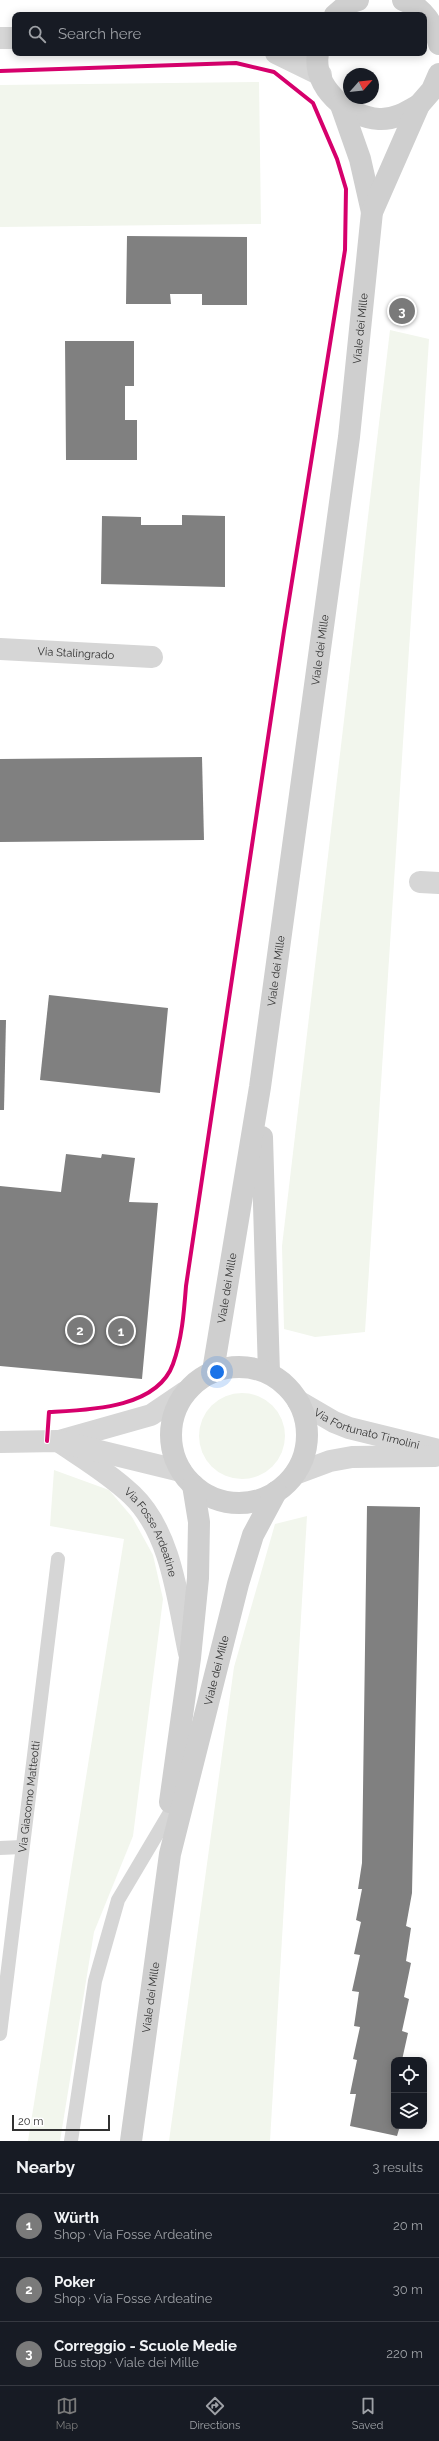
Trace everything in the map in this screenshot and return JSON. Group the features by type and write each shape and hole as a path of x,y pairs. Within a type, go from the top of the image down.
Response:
{"main road":[{"path":"403,0 421,6"},
{"path":"427,17 438,36"},
{"name":"Viale dei Mille","path":"318,56 321,75 329,91 341,105 359,115 380,119 401,116 419,105"},
{"name":"Viale dei Mille","path":"213,1371 260,1087 349,437 372,212 419,105 432,90 439,74"},
{"name":"Viale dei Mille","path":"341,105 360,159 372,212"},
{"name":"Viale dei Mille","path":"260,1087 270,1373"},
{"name":"Viale dei Mille","path":"131,2141 170,1854 238,1584 253,1535 276,1492 295,1474 304,1457 307,1438 306,1419 298,1401 286,1385 270,1373 251,1367 239,1367 213,1371 198,1380 185,1392 175,1410 171,1431 173,1452 187,1478 199,1522 198,1578 190,1658 169,1814 170,1854"},
{"name":"Viale dei Mille","path":"187,1478 212,1498 233,1503 256,1501 276,1492"}],"street":[{"path":"0,38 12,38"},
{"path":"282,56 321,75"},
{"name":"Via Stalingrado","path":"0,649 152,657"},
{"path":"0,1442 58,1441 151,1414 185,1392"},
{"name":"Via Fortunato Timolini","path":"298,1401 334,1422 349,1428 439,1450"},
{"path":"58,1441 187,1478"},
{"name":"Via Fosse Ardeatine","path":"58,1441 116,1481 145,1510 170,1559 190,1658"},
{"name":"Via Fortunato Timolini","path":"295,1474 330,1461 352,1457 439,1456"}],"lane":[{"name":"Via Giacomo Matteotti","path":"0,2034 58,1559"},
{"path":"71,2141 95,1981 118,1900 169,1814"},
{"path":"0,1848 22,1847"}],"shaded area":[{"path":"259,82 261,224 0,227 0,85"},
{"path":"390,330 429,339 365,1332 315,1337 284,1329 282,1246"},
{"path":"234,1393 250,1393 259,1396 273,1405 282,1419 285,1428 285,1444 282,1453 273,1467 259,1476 250,1479 234,1479 218,1472 211,1467 206,1460 199,1444 199,1428 206,1412 211,1405 218,1400"},
{"path":"54,1470 109,1490 132,1517 153,1555 163,1599 133,1836 94,1932 60,2141 28,2141 124,1539 50,1526"},
{"path":"307,1516 270,2141 169,2141 234,1667 275,1524"}],"building":[{"path":"127,236 247,237 247,305 202,305 202,294 170,294 171,304 126,304"},
{"path":"65,341 134,341 134,386 125,386 125,420 137,420 137,460 66,460"},
{"path":"182,515 225,516 225,587 101,584 102,516 141,517 141,525 182,525"},
{"path":"202,757 204,840 0,842 0,759"},
{"path":"49,995 168,1008 160,1093 40,1080"},
{"path":"0,1020 6,1020 4,1110 0,1110"},
{"path":"66,1154 101,1158 102,1154 135,1158 129,1202 158,1203 142,1379 0,1366 0,1186 61,1192"},
{"path":"367,1506 420,1507 412,1893 406,1926 411,1928 406,1961 411,1963 404,1997 409,1999 402,2031 408,2033 403,2057 391,2057 391,2129 399,2129 397,2136 350,2126 356,2094 350,2094 357,2060 353,2059 360,2027 354,2026 359,1992 352,1991 360,1955 354,1954 361,1922 356,1920 362,1889 358,1889 362,1863"}],"cycle path":[{"path":"0,71 236,63 274,72 313,103 337,159 346,189 345,250 284,631 186,1286 179,1345 173,1364 165,1379 152,1390 137,1398 101,1408 49,1412 47,1441"}],"place":[{"name":"Correggio - Scuole Medie","path":"402,311"},
{"name":"Poker","path":"80,1330"},
{"name":"Würth","path":"121,1331"}]}
